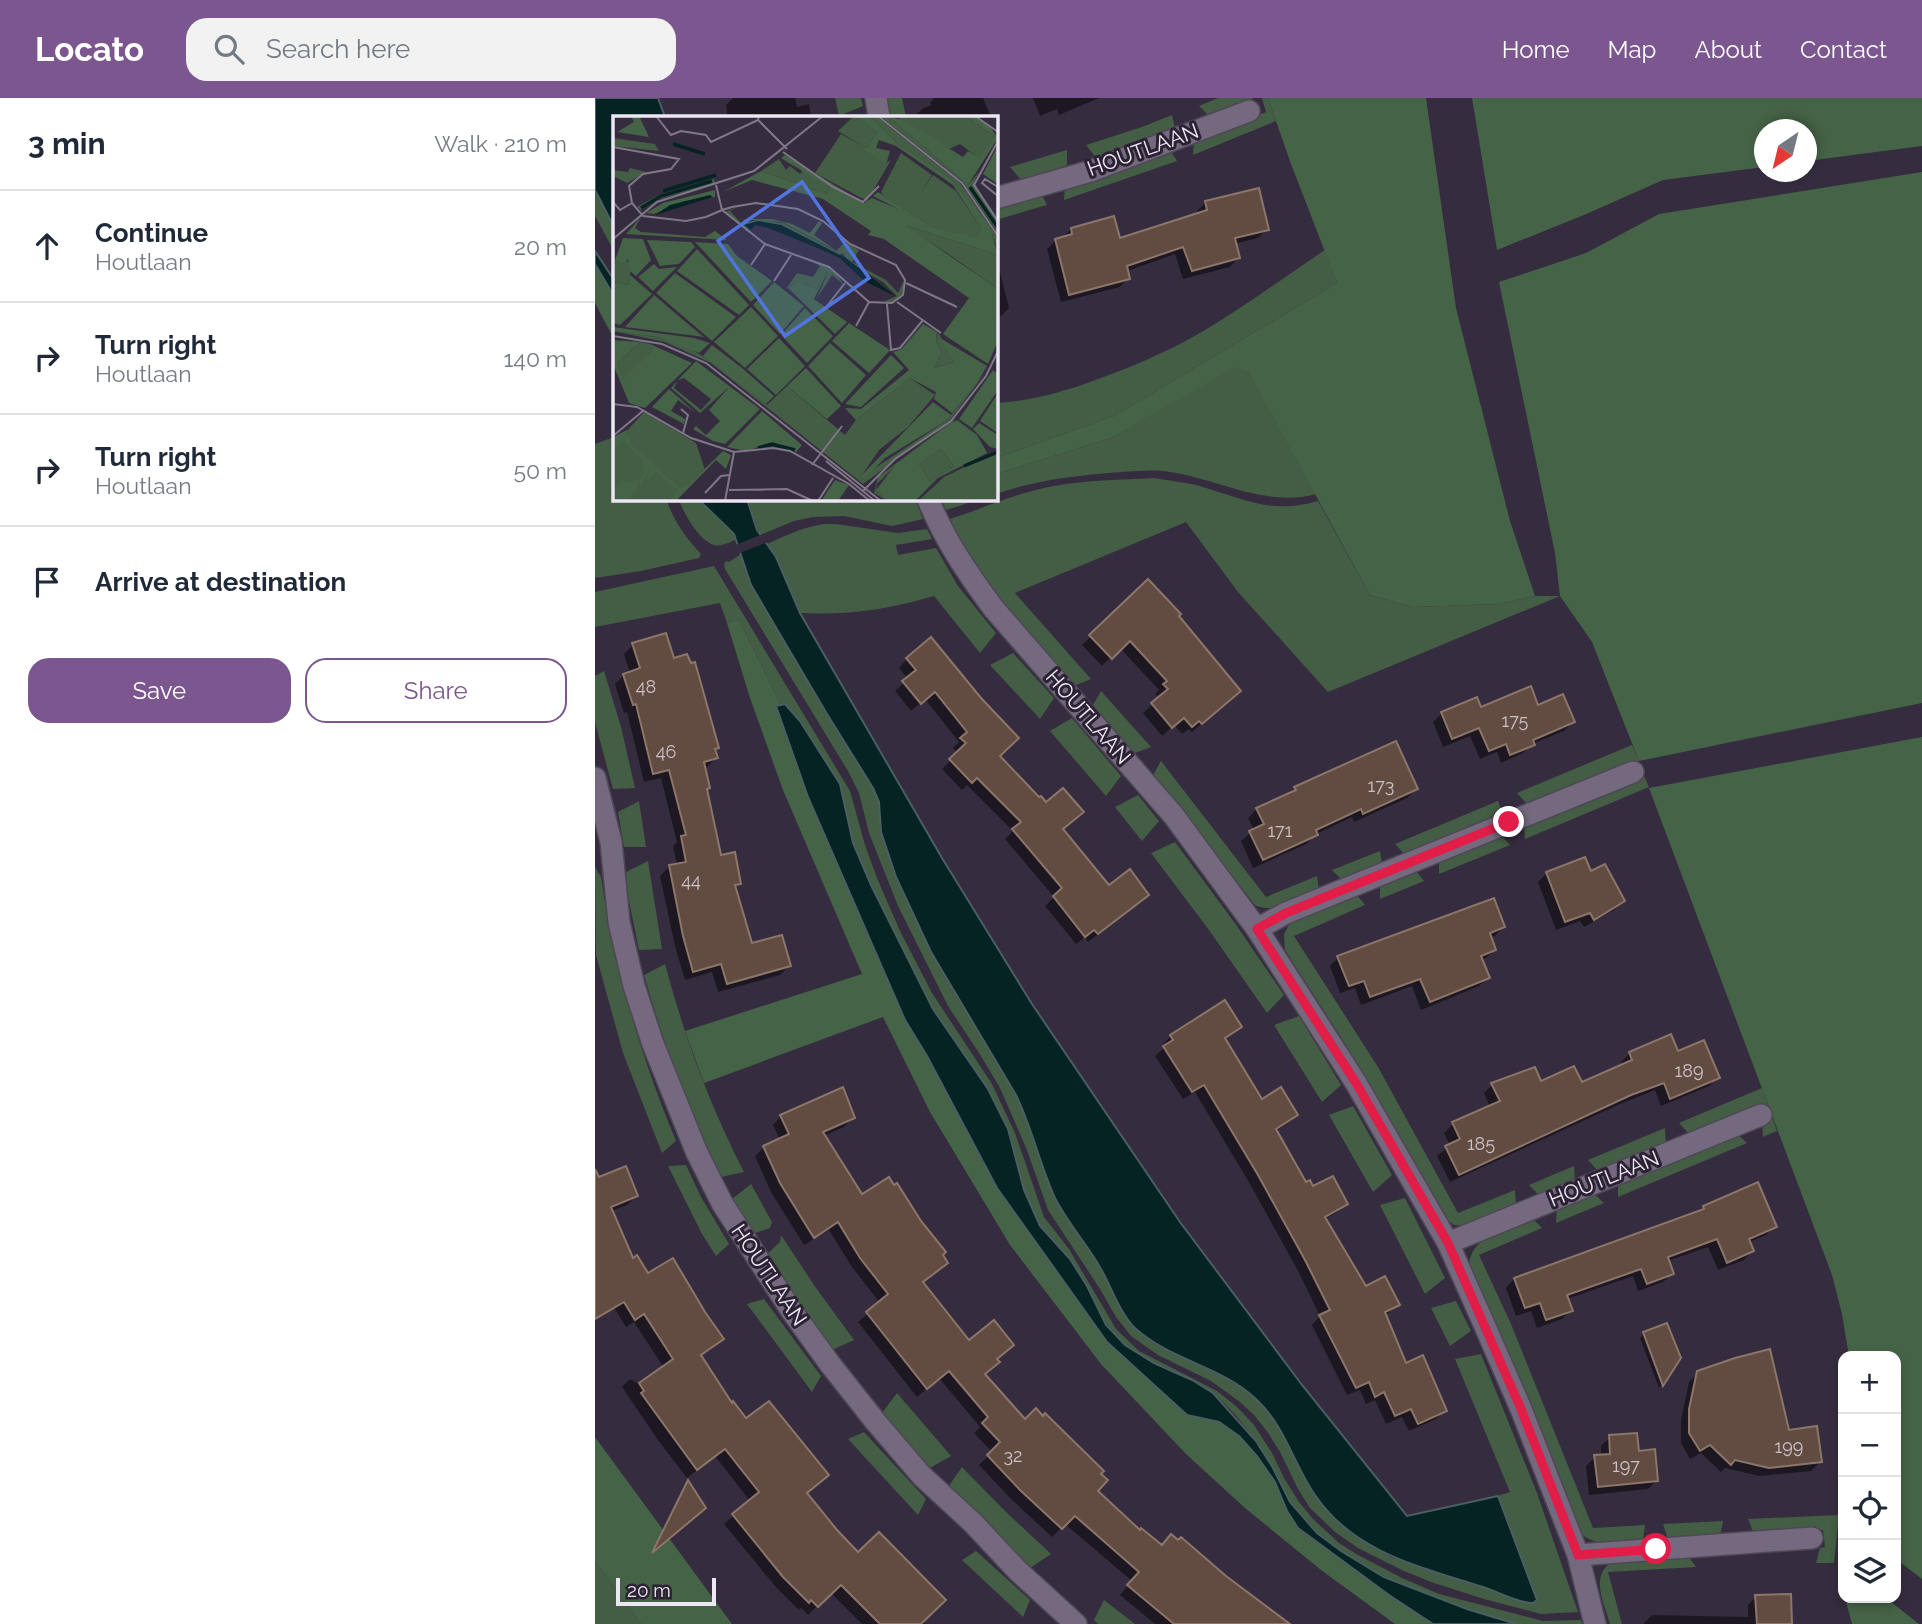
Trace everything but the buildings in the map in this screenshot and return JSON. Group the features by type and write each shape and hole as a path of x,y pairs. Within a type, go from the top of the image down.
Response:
{"street":[{"path":"876,98 879,116"},
{"name":"HOUTLAAN","path":"997,198 1091,171 1249,111"},
{"name":"HOUTLAAN","path":"928,500 936,519 975,583 1174,816 1257,929 1356,1083 1448,1243 1521,1409 1578,1555 1595,1624"},
{"path":"1257,929 1286,913 1633,772"},
{"name":"HOUTLAAN","path":"595,778 603,843 634,986 677,1104 722,1203 799,1321 875,1421 922,1476 1076,1624"},
{"name":"HOUTLAAN","path":"1448,1243 1761,1115"},
{"path":"1578,1555 1812,1538"}],"green space":[{"path":"835,98 861,98 863,106 839,116"},
{"path":"887,98 902,98 906,116 890,116"},
{"path":"1218,98 1254,98 1209,116 1199,106"},
{"path":"1262,98 1268,98 1276,121 1193,155 1194,141 1266,112"},
{"path":"1268,98 1426,98 1456,308 1510,521 1535,596 1497,604 1413,607 1370,595 1249,373 1235,367 1111,438 997,474 997,458 1114,416 1337,283"},
{"path":"1472,98 1922,98 1922,146 1817,160 1817,119 1754,119 1754,168 1663,180 1497,250"},
{"path":"1172,115 1175,128 1096,158 1086,145 1142,127"},
{"path":"1067,150 1067,165 1022,181 1010,167"},
{"path":"1170,150 1177,161 1064,200 1065,187"},
{"path":"1922,172 1922,703 1639,761 1592,642 1560,596 1555,553 1499,282 1586,253 1659,214"},
{"path":"595,190 613,225 613,249 595,216"},
{"path":"1042,195 1047,205 997,220 997,208"},
{"path":"1325,250 1337,283 1114,416 997,458 997,403 1038,397 1115,373 1180,344 1254,299"},
{"path":"595,264 613,294 613,337 595,303"},
{"path":"1234,366 1249,373 1316,494 1297,497 1260,495 1188,476 1152,470 1058,479 997,494 997,474 1111,438"},
{"path":"613,437 613,500 666,500 681,528 701,554 699,558 595,578 595,444"},
{"path":"1153,478 1196,485 1270,506 1301,505 1318,501 1370,595 1413,607 1497,604 1535,596 1560,596 1328,692 1238,592 1186,522 1015,593 1091,679 1076,685 989,587 961,543 950,519 1015,496 1054,486"},
{"path":"678,500 699,500 737,539 720,545 708,542 684,512"},
{"path":"747,500 915,500 923,519 892,526 844,516 813,517 794,521 760,535"},
{"path":"941,500 978,500 946,510"},
{"path":"824,524 898,533 927,529 932,539 896,545 898,555 936,548 958,586 996,633 980,653 934,596 868,610 800,613 776,557 765,545"},
{"path":"741,554 751,585 873,788 879,802 881,832 896,877 931,952 1016,1095 1061,1210 1098,1264 1132,1325 1150,1341 1237,1383 1259,1401 1275,1421 1316,1497 1332,1516 1356,1536 1391,1557 1526,1603 1537,1599 1498,1496 1510,1492 1455,1359 1481,1354 1537,1493 1578,1612 1541,1614 1484,1599 1431,1582 1358,1548 1335,1532 1310,1508 1280,1452 1254,1415 1211,1381 1158,1355 1131,1336 1048,1210 1027,1150 1000,1088 948,1006 898,906 869,833 859,793 848,771 725,569 726,561 729,562"},
{"path":"714,566 850,791 865,845 900,931 932,993 992,1084 1015,1133 1044,1217 1069,1249 1116,1329 1139,1351 1217,1391 1237,1407 1254,1425 1299,1502 1339,1543 1402,1578 1439,1594 1543,1621 1581,1620 1582,1624 1516,1624 1419,1591 1359,1563 1309,1525 1288,1497 1253,1438 1222,1401 1203,1386 1135,1353 1116,1336 1101,1316 1077,1271 1034,1217 988,1089 933,1009 871,885 853,843 840,784 781,705 739,620 727,623 720,603 595,627 595,592"},
{"path":"739,620 781,705 777,707 808,797 905,1020 997,1188 1107,1342 1187,1414 1219,1422 1239,1436 1275,1482 1287,1511 1298,1528 1433,1624 1395,1624 1321,1570 1245,1508 1186,1454 1101,1364 1010,1245 930,1112 883,1017 704,1083 685,1031 862,974 783,790 750,698 727,623"},
{"path":"1013,653 1054,698 1040,719 990,665"},
{"path":"604,671 635,788 613,789 595,722 595,676"},
{"path":"1101,691 1151,747 1135,753 1093,705"},
{"path":"1072,718 1121,776 1106,796 1050,731"},
{"path":"1922,737 1922,1579 1901,1563 1901,1351 1848,1351 1832,1275 1649,788"},
{"path":"1632,745 1639,761 1528,805 1517,793"},
{"path":"1161,761 1266,897 1317,876 1319,890 1279,907 1263,908 1255,905 1153,775"},
{"path":"1644,776 1649,787 1525,839 1524,826"},
{"path":"1138,795 1159,821 1142,841 1115,807"},
{"path":"639,801 646,847 624,847 618,812"},
{"path":"1498,801 1503,814 1405,855 1395,844"},
{"path":"1501,835 1510,845 1439,874 1439,861"},
{"path":"1175,842 1284,995 1267,1013 1151,853"},
{"path":"1380,851 1382,864 1343,881 1332,870"},
{"path":"648,861 662,949 639,950 626,872"},
{"path":"595,867 601,877 630,1011 676,1141 662,1153 623,1053 596,955"},
{"path":"1415,870 1424,881 1380,899 1380,885"},
{"path":"1357,895 1365,905 1294,936 1378,1067 1458,1213 1515,1190 1516,1206 1464,1226 1454,1225 1447,1220 1344,1042 1285,950 1284,934 1290,923"},
{"path":"665,964 699,1070 744,1172 721,1177 678,1078 644,975"},
{"path":"1299,1016 1341,1085 1322,1102 1274,1025"},
{"path":"1762,1088 1777,1131 1763,1137 1762,1124 1690,1135 1679,1123"},
{"path":"1353,1106 1392,1175 1373,1192 1329,1115"},
{"path":"1665,1128 1666,1144 1599,1172 1588,1160"},
{"path":"1737,1134 1747,1143 1618,1197 1618,1184"},
{"path":"686,1165 701,1197 729,1244 716,1256 668,1166"},
{"path":"1574,1166 1575,1182 1541,1197 1529,1185"},
{"path":"751,1184 772,1222 770,1228 752,1234 731,1200"},
{"path":"1593,1193 1604,1203 1556,1223 1557,1209"},
{"path":"1405,1198 1445,1278 1425,1294 1380,1205"},
{"path":"1533,1219 1542,1228 1479,1255 1511,1324 1593,1528 1645,1525 1643,1540 1599,1542 1583,1536 1577,1529 1469,1266 1471,1255 1483,1240"},
{"path":"781,1235 854,1340 832,1350 765,1256 780,1242"},
{"path":"764,1299 821,1376 812,1392 747,1304"},
{"path":"1456,1301 1471,1331 1450,1346 1431,1308"},
{"path":"897,1393 951,1456 930,1468 882,1413"},
{"path":"864,1432 926,1499 918,1515 848,1439"},
{"path":"595,1437 732,1624 641,1624 595,1561"},
{"path":"962,1467 1051,1554 1030,1568 948,1487"},
{"path":"1838,1515 1834,1563 1816,1563 1820,1548 1825,1547 1823,1530 1754,1534 1748,1519"},
{"path":"1723,1521 1720,1536 1668,1539 1663,1524"},
{"path":"976,1551 1030,1600 1023,1617 962,1560"},
{"path":"1686,1553 1696,1567 1608,1572 1622,1624 1610,1624 1600,1590 1602,1574 1606,1567 1613,1561"},
{"path":"595,1561 641,1624 595,1624"},
{"path":"1104,1600 1135,1624 1098,1624 1094,1620"},
{"path":"1846,1603 1892,1603 1919,1624 1852,1624"}],"shaded area":[{"path":"595,98 658,98 665,116 613,116 613,225 595,190"},
{"path":"595,251 613,278 613,294 595,264"},
{"path":"699,500 747,500 757,530 776,557 800,613 942,858 1032,1004 1180,1222 1302,1385 1407,1516 1498,1496 1537,1600 1533,1603 1521,1601 1413,1564 1390,1555 1349,1531 1331,1515 1315,1495 1275,1422 1258,1401 1229,1379 1150,1340 1131,1323 1096,1260 1055,1198 1016,1095 931,952 896,877 881,832 879,802 873,788 751,585 734,534"},
{"path":"785,704 800,721 840,784 853,843 871,885 933,1009 988,1089 1008,1129 1024,1190 1040,1226 1070,1259 1106,1325 1125,1345 1213,1393 1256,1441 1290,1502 1317,1533 1341,1551 1384,1577 1467,1609 1516,1624 1433,1624 1389,1595 1298,1528 1287,1511 1275,1482 1239,1436 1219,1422 1187,1415 1107,1342 997,1188 905,1020 808,797 776,706"}],"pier":[{"path":"763,534 768,542 737,554 735,545"}],"route":[{"path":"1509,822 1286,913 1257,929 1356,1083 1448,1243 1521,1409 1578,1555 1656,1549"}]}
